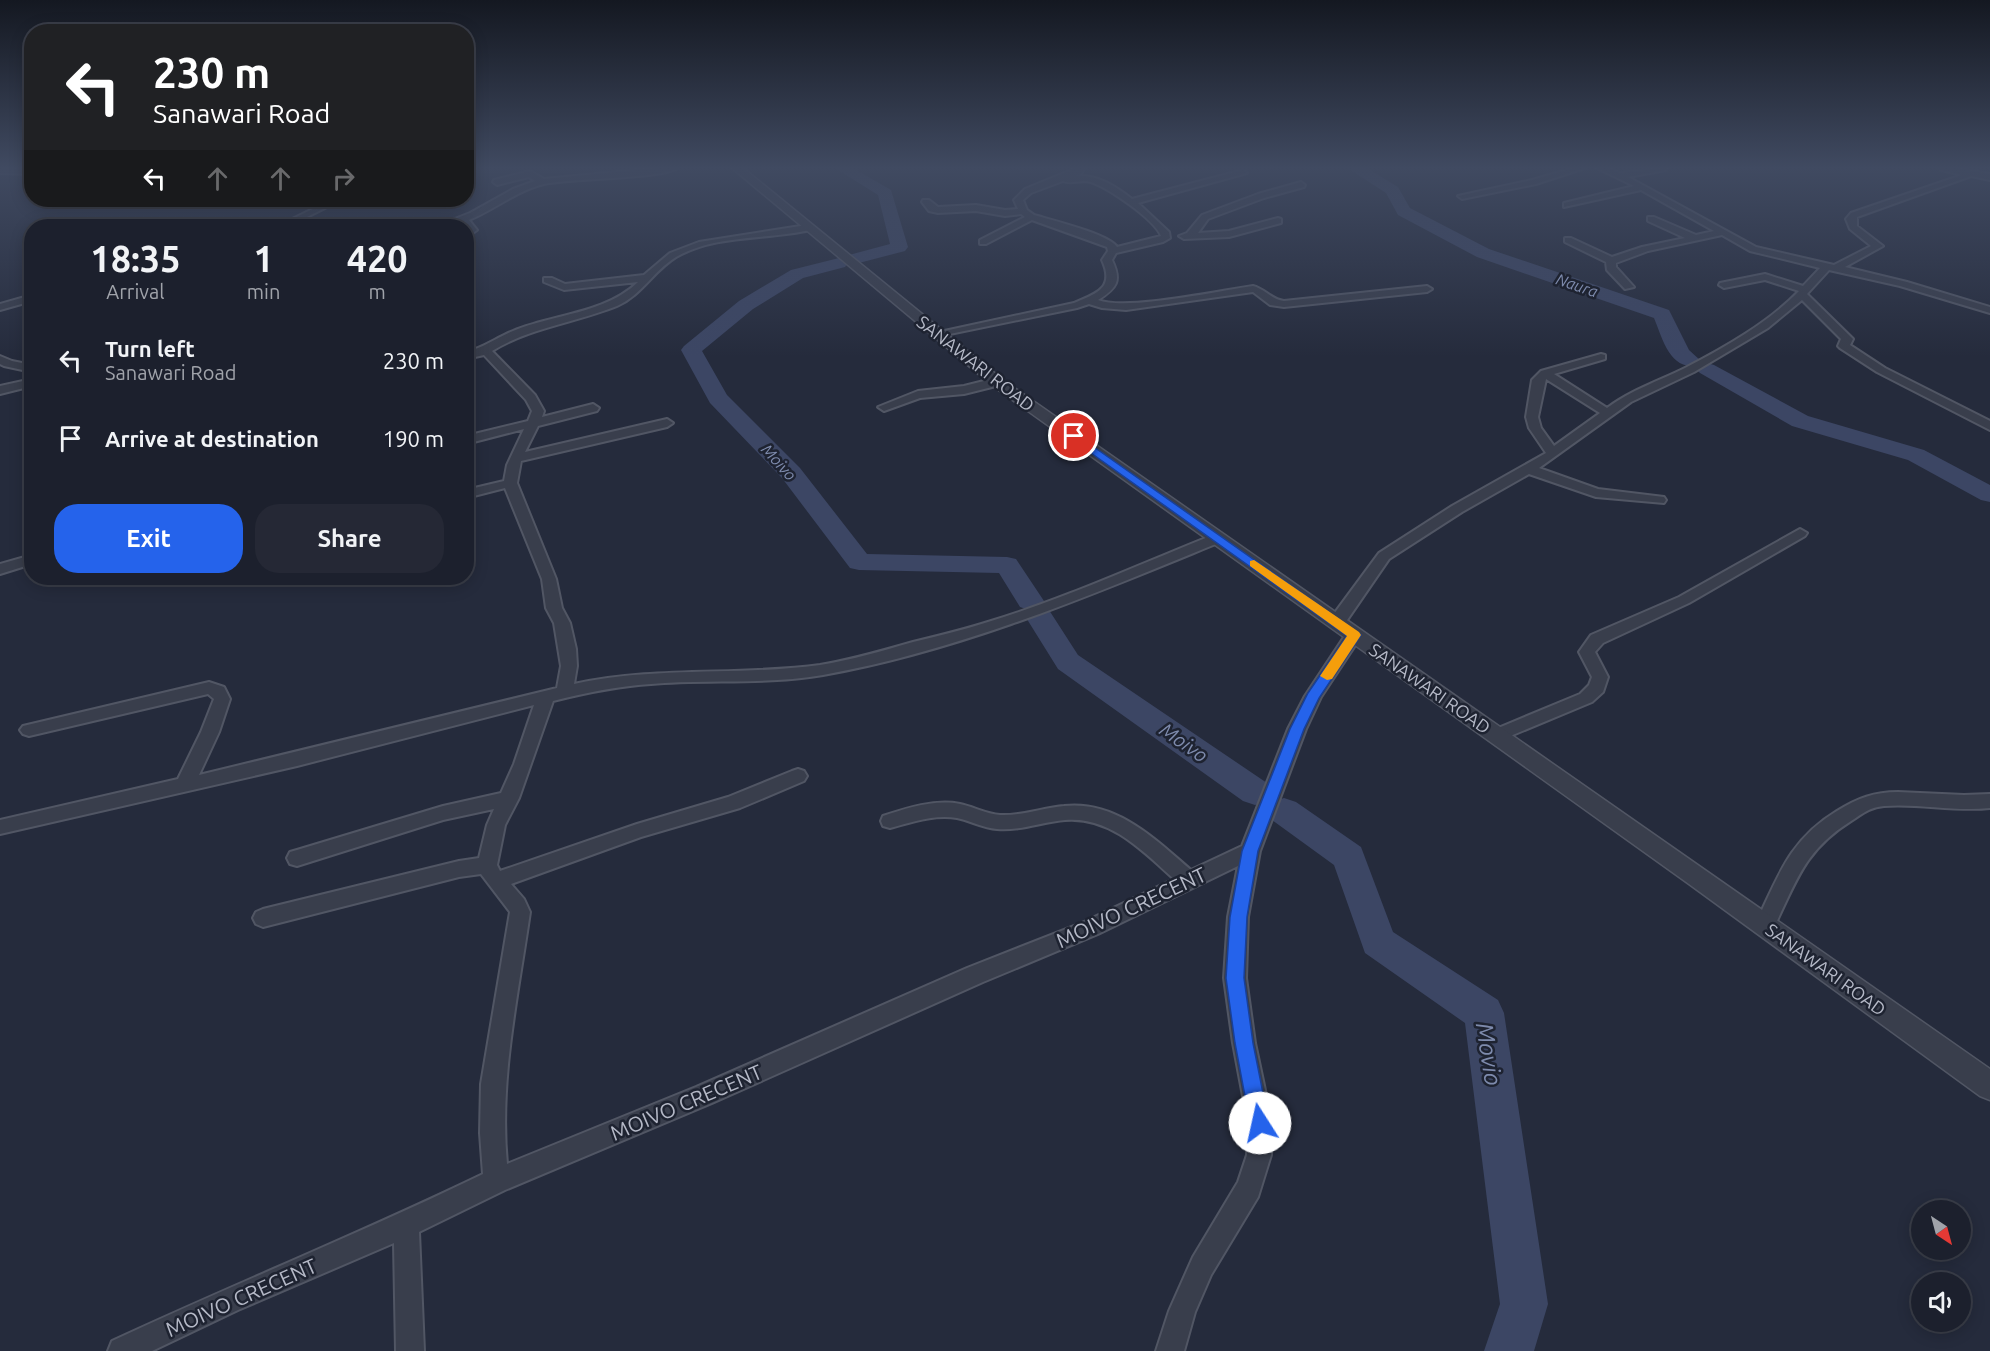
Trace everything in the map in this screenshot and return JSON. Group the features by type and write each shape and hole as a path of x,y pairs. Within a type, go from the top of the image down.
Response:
{"street":[{"path":"474,354 486,351 515,335 626,298 666,259 688,248 789,231"},
{"name":"SANAWARI ROAD","path":"811,231 996,382 1990,1086"},
{"path":"983,242 1000,231"},
{"path":"1076,231 1111,245 1113,251"},
{"path":"1164,231 1166,234 1165,238"},
{"path":"1190,236 1195,231"},
{"path":"939,335 1089,300 1109,286 1113,278 1113,271 1107,260 1113,251 1165,238 1229,234 1240,231"},
{"path":"1678,231 1694,238"},
{"path":"1170,1351 1182,1311 1202,1266 1249,1188 1259,1155 1260,1123 1244,1043 1235,978 1238,917 1250,851 1297,729 1384,556 1457,509 1553,454 1627,399 1690,370 1764,326 1833,266 1878,246 1858,231"},
{"path":"1568,240 1611,261 1629,253 1724,232 1759,251 1833,266 1990,310"},
{"path":"1611,261 1611,268 1629,287"},
{"path":"1724,285 1764,275 1781,279 1803,292 1847,339 1844,346 1899,380 1990,426"},
{"path":"548,280 564,287 648,278"},
{"path":"1089,300 1102,305 1126,307 1247,289 1257,290 1274,303 1284,304 1427,289"},
{"path":"0,307 24,300"},
{"path":"486,351 536,404 538,411 510,470 510,483 549,579 554,608 562,623 568,649 569,666 496,825 491,873 512,898 520,912 493,1084 492,1133 496,1181"},
{"path":"1553,454 1535,428 1532,417 1538,380 1545,373 1601,357"},
{"path":"0,359 8,364 24,367"},
{"path":"1545,373 1609,414"},
{"path":"884,407 918,395 964,390 996,382"},
{"path":"0,390 24,384"},
{"path":"474,438 593,408"},
{"path":"516,458 667,423"},
{"path":"1528,469 1596,493 1659,500"},
{"path":"474,492 510,483"},
{"path":"1497,735 1586,698 1597,688 1600,677 1587,652 1597,639 1684,600 1800,533"},
{"path":"0,827 297,759 556,693 605,683 652,678 783,674 821,670 860,662 1015,618 1218,538"},
{"path":"0,569 24,562"},
{"path":"29,730 209,688 218,691 222,699 210,732 185,784"},
{"path":"263,918 459,868 491,873 733,803 798,776"},
{"path":"297,858 443,813 510,798"},
{"path":"1765,926 1809,843 1824,828 1846,815 1854,807 1886,799 1990,801"},
{"path":"890,820 946,810 999,822 1067,812 1088,812 1113,821 1151,848 1190,881"},
{"name":"MOIVO CRECENT","path":"122,1351 229,1301 406,1225 496,1181 704,1095 975,975 1091,928 1250,851"},
{"path":"406,1225 410,1351"}],"waterway":[{"name":"Moivo","path":"855,259 899,247 895,231"},
{"name":"Naura","path":"1442,231 1483,253 1662,314 1680,354 1691,361"},
{"name":"Moivo","path":"839,263 797,274 746,305 691,350 718,398 791,473 859,562 1007,565 1030,601"},
{"name":"Naura","path":"1707,369 1800,421 1916,455 1990,495"},
{"name":"Moivo","path":"1039,616 1068,662 1255,792"},
{"name":"Movio","path":"1284,811 1349,857 1378,942 1484,1013 1524,1304 1509,1351"}],"slow traffic":[{"path":"1254,564 1354,635 1327,676"}],"route":[{"path":"1074,436 1354,635 1313,696 1297,729 1250,851 1238,917 1235,978 1244,1043 1260,1123"}]}
